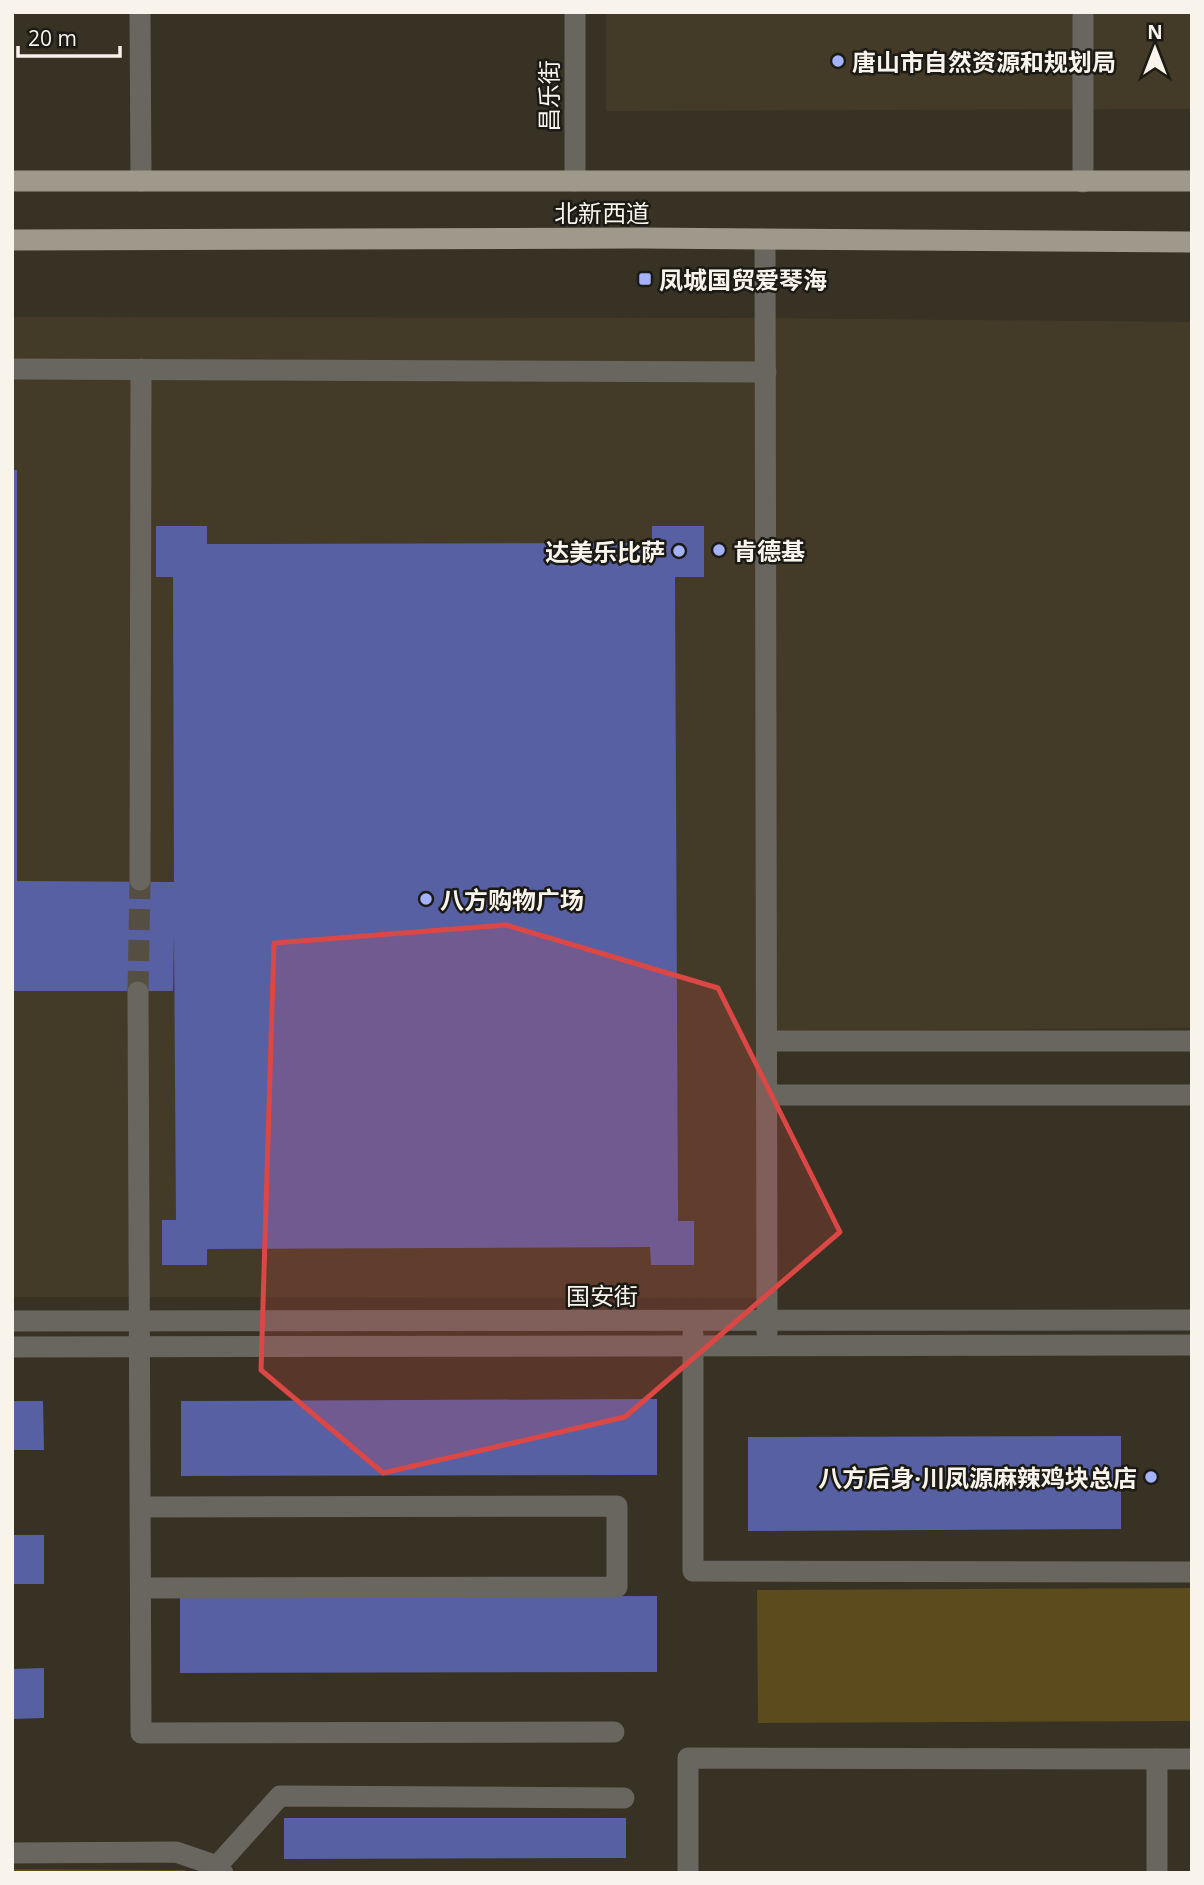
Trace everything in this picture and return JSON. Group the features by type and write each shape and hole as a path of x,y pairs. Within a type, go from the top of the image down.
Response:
{"main road":[{"name":"北新西道","path":"12,181 1192,181"},
{"name":"北新西道","path":"12,240 612,238 1192,242"}],"street":[{"path":"140,12 141,181"},
{"name":"昌乐街","path":"575,12 575,181"},
{"path":"1083,12 1083,182"},
{"path":"765,240 767,1345"},
{"path":"12,369 766,372"},
{"path":"140,880 141,369"},
{"path":"138,992 141,1734 614,1732"},
{"path":"767,1041 1192,1041"},
{"path":"767,1096 1192,1095"},
{"name":"国安街","path":"12,1321 1192,1320"},
{"path":"692,1321 693,1571 1192,1572"},
{"name":"国安街","path":"12,1346 1192,1345"},
{"path":"141,1507 617,1506 617,1587 141,1588"},
{"path":"688,1873 688,1758 1192,1759"},
{"path":"1157,1759 1157,1873"},
{"path":"12,1853 176,1852 220,1869 279,1796 624,1798"}],"highlighted area":[{"path":"506,925 718,988 840,1232 625,1417 383,1473 261,1370 274,943"}],"shaded area":[{"name":"唐山市自然资源和规划局","path":"606,12 1192,12 1192,109 606,111"},
{"path":"12,317 762,318 1192,322 1192,1028 762,1031 761,1298 12,1297"},
{"path":"1192,1588 1192,1721 758,1723 757,1590"},
{"path":"12,1869 185,1870 188,1873 12,1873"}],"building":[{"name":"八方购物广场","path":"12,470 17,470 17,881 174,882 173,577 156,577 156,526 207,526 207,544 652,543 652,526 704,526 704,577 675,577 678,1221 694,1221 694,1265 651,1265 650,1247 207,1249 207,1265 162,1265 162,1220 176,1220 174,934 173,991 12,991"},
{"path":"657,1399 657,1475 181,1476 181,1401"},
{"path":"12,1401 43,1401 44,1450 12,1450"},
{"path":"1121,1436 1121,1529 748,1531 748,1437"},
{"path":"12,1535 44,1535 44,1584 12,1584"},
{"path":"657,1596 657,1672 180,1673 180,1598"},
{"path":"44,1668 44,1718 12,1719 12,1669"},
{"path":"284,1818 626,1818 626,1858 284,1859"}],"tunnel":[{"path":"138,992 140,880"}],"place":[{"name":"唐山市自然资源和规划局","path":"838,61"},
{"name":"凤城国贸爱琴海","path":"645,279"},
{"name":"肯德基","path":"719,550"},
{"name":"达美乐比萨","path":"679,551"},
{"name":"八方购物广场","path":"426,899"},
{"name":"八方后身·川凤源麻辣鸡块总店","path":"1151,1477"}]}
